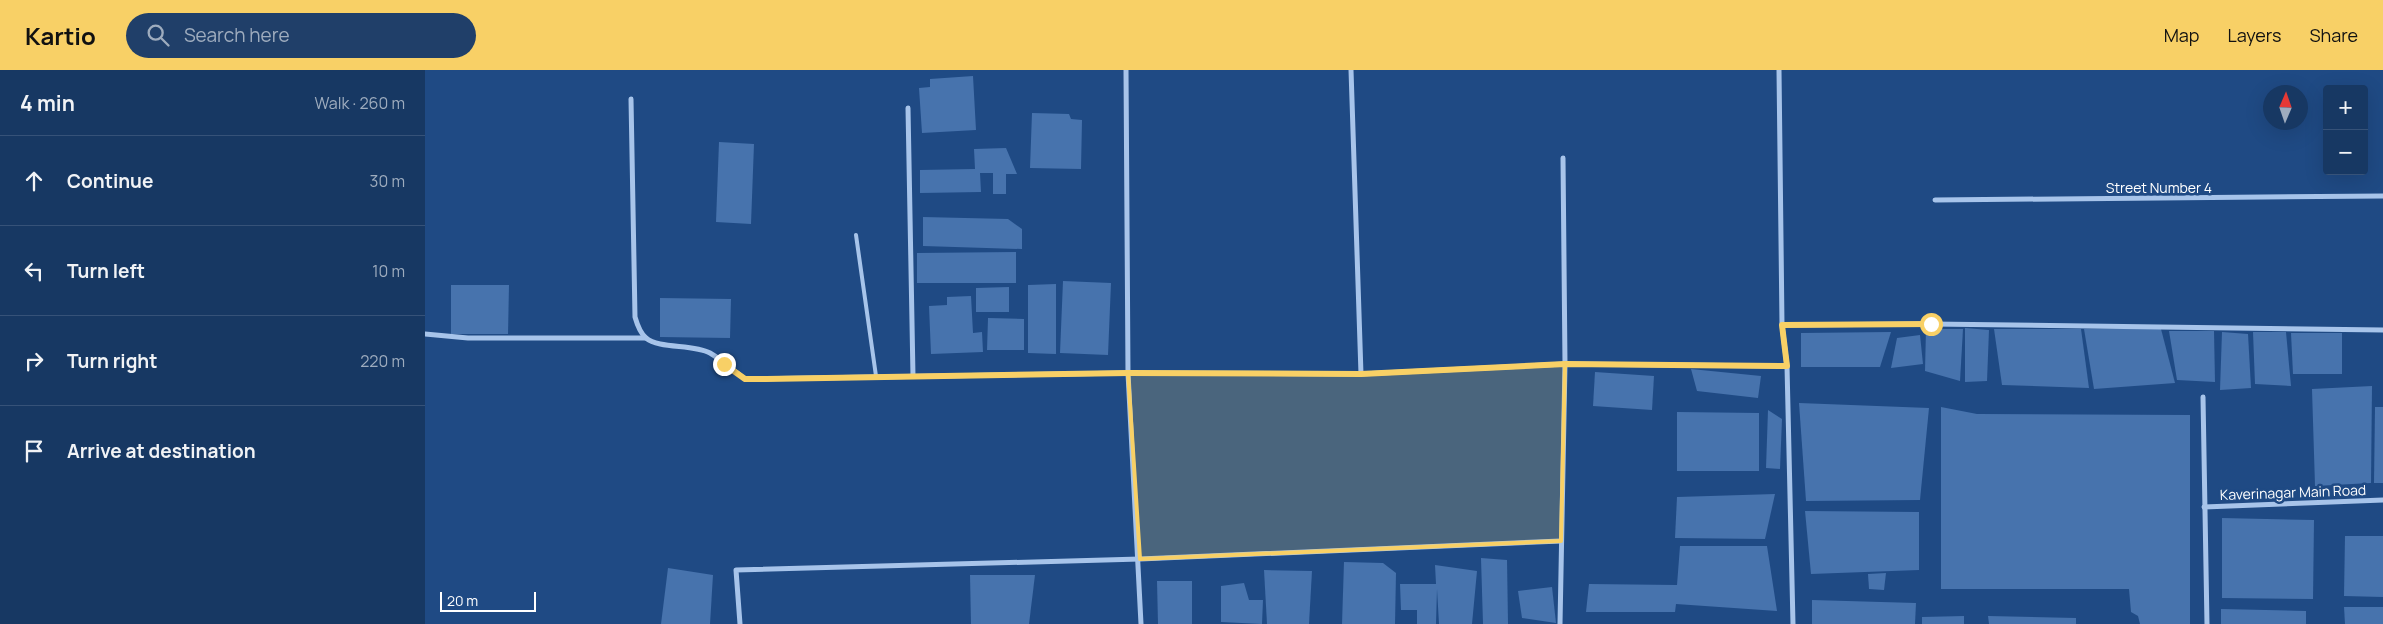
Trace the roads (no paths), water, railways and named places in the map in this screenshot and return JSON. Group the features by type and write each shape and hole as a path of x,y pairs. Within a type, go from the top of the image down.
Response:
{"street":[{"path":"1125,70 1128,373 1141,624"},
{"path":"1351,70 1361,374"},
{"path":"1779,70 1782,325 1787,366 1793,624"},
{"path":"631,99 635,317 646,338"},
{"path":"908,108 913,376"},
{"path":"1560,624 1565,364 1563,158"},
{"name":"Street Number 4","path":"1935,200 2383,196"},
{"path":"1782,325 1931,324 2383,330"},
{"path":"425,334 468,338 646,338 659,343 691,347 711,354 745,379 1128,373 1361,374 1565,364 1787,366"},
{"path":"2203,397 2207,624"},
{"name":"Kaverinagar Main Road","path":"2204,507 2383,500"},
{"path":"740,624 737,570 1139,559 1561,541"}],"lane":[{"path":"856,235 876,376"}]}
